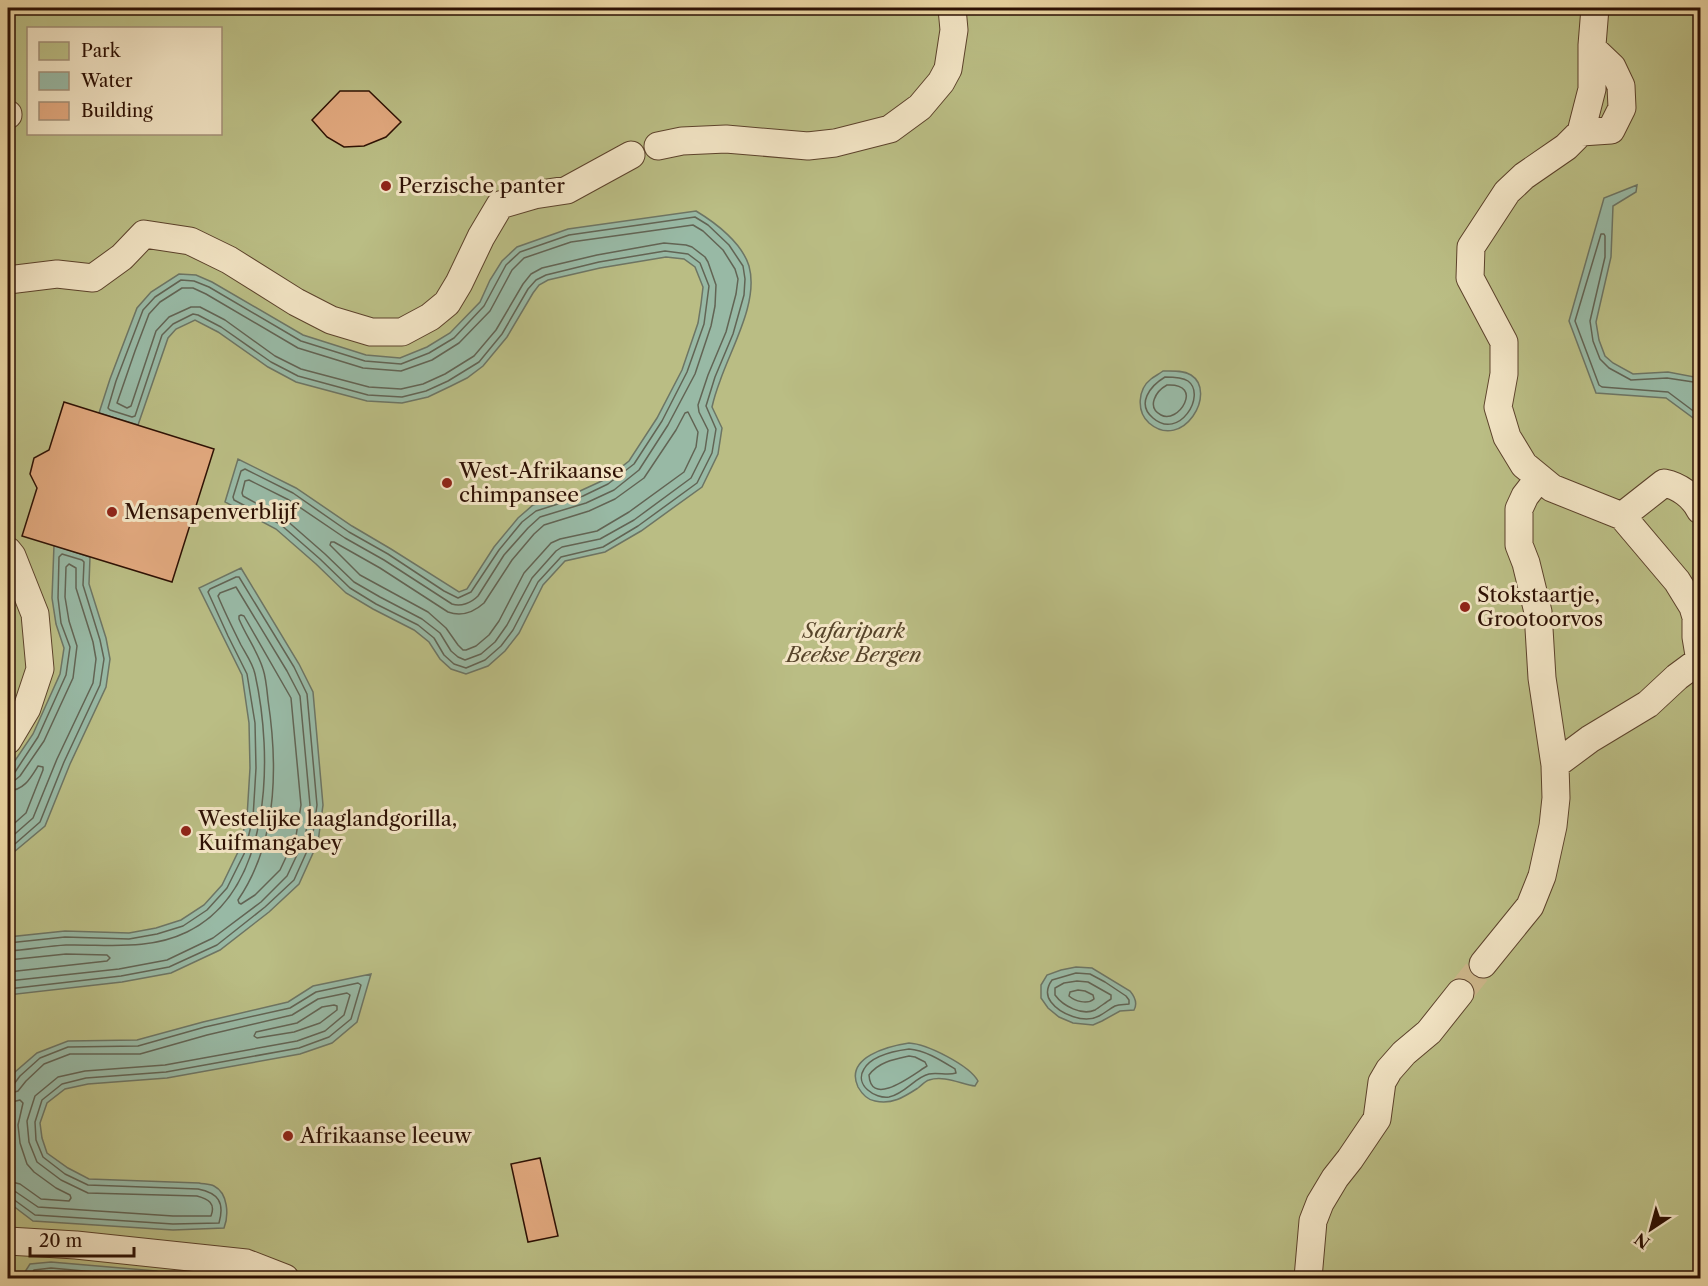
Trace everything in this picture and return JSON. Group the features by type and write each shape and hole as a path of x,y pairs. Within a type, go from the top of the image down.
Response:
{"street":[{"path":"8,280 57,274 93,278 122,257 144,234 167,237 190,241 229,260 296,302 330,320 371,332 402,332 430,317 447,303 500,205 534,195 567,190 631,155 630,148 640,138 647,137 654,140 658,146 682,141 726,139 808,146 835,143 890,129 920,107 941,82 948,69 954,30 952,8"},
{"path":"1555,765 1590,739 1647,704 1700,660 1696,637 1697,608 1622,516 1552,488 1524,465 1507,437 1498,407 1504,374 1504,342 1470,279 1471,247 1507,192 1524,176 1566,147 1581,132 1592,89 1595,8"},
{"path":"1483,964 1530,906 1542,876 1553,826 1556,798 1555,765 1542,678 1538,612 1520,545 1519,509 1525,496 1539,478"},
{"path":"1622,516 1664,483 1677,485 1698,504 1701,510"},
{"path":"8,551 35,614 40,669 27,708 8,740"},
{"path":"1308,1278 1313,1221 1320,1203 1335,1178 1377,1119 1382,1082 1389,1070 1404,1053 1429,1032 1460,993"},
{"path":"8,1241 76,1245 246,1263 285,1278"}],"green space":[{"name":"Safaripark Beekse Bergen","path":"8,8 1700,8 1700,1278 8,1278"}],"water":[{"path":"1637,185 1636,192 1613,206 1611,257 1596,322 1599,340 1605,356 1633,374 1668,372 1700,378 1700,423 1666,398 1596,393 1569,321 1604,198"},
{"path":"696,211 712,221 741,249 749,266 751,280 747,310 712,407 722,428 718,454 702,487 641,531 605,552 565,561 543,585 519,633 505,651 488,666 466,674 451,669 440,659 429,642 414,630 346,593 276,529 225,502 238,459 296,488 352,526 459,592 467,589 494,547 518,518 533,505 580,491 606,479 629,461 657,418 682,370 698,323 703,287 695,267 684,259 666,257 600,268 548,280 539,285 507,337 483,366 467,378 428,397 402,403 367,401 296,382 268,367 218,332 195,320 176,329 168,338 138,425 99,413 137,308 151,292 179,274 196,275 212,282 303,335 366,355 400,358 427,347 450,333 480,302 502,261 517,247 568,229"},
{"path":"1163,371 1188,373 1198,383 1201,394 1199,405 1193,416 1184,425 1174,430 1162,430 1149,423 1140,406 1143,388"},
{"path":"54,545 90,557 89,584 106,638 110,659 106,687 70,764 45,826 8,857 8,771 33,734 60,674 64,648 56,624 52,598"},
{"path":"241,568 299,664 313,692 323,805 318,842 299,884 269,912 220,950 171,973 122,982 8,995 8,937 65,931 129,933 156,928 181,920 204,905 222,885 238,852 247,817 250,768 249,723 242,675 199,588"},
{"path":"1076,967 1092,968 1130,991 1135,1000 1134,1010 1120,1011 1093,1025 1073,1023 1059,1017 1041,998 1041,985 1047,975"},
{"path":"371,974 357,1022 332,1043 300,1054 167,1078 88,1084 65,1089 47,1103 40,1123 42,1138 47,1153 68,1168 89,1179 212,1185 219,1189 225,1199 227,1217 224,1228 173,1230 33,1221 8,1202 8,1084 15,1072 37,1053 68,1041 137,1040 288,1002 313,986"},
{"path":"909,1043 926,1047 957,1062 978,1081 975,1086 946,1079 935,1079 892,1101 881,1102 867,1098 858,1087 855,1077 857,1068 863,1061 880,1050"},
{"path":"51,1262 156,1271 181,1278 21,1278 30,1264"}],"building":[{"path":"340,91 369,91 401,122 386,137 364,146 344,147 327,137 312,120"},
{"name":"Mensapenverblijf","path":"64,402 214,449 172,582 22,536 37,488 30,474 34,458 49,450"},
{"path":"540,1158 558,1236 528,1242 511,1164"}],"tunnel":[{"path":"1460,993 1483,964"}],"place":[{"name":"Perzische panter","path":"386,186"},
{"name":"West-Afrikaanse chimpansee","path":"447,483"},
{"name":"Mensapenverblijf","path":"112,512"},
{"name":"Stokstaartje, Grootoorvos","path":"1465,607"},
{"name":"Westelijke laaglandgorilla, Kuifmangabey","path":"186,831"},
{"name":"Afrikaanse leeuw","path":"288,1136"}]}
